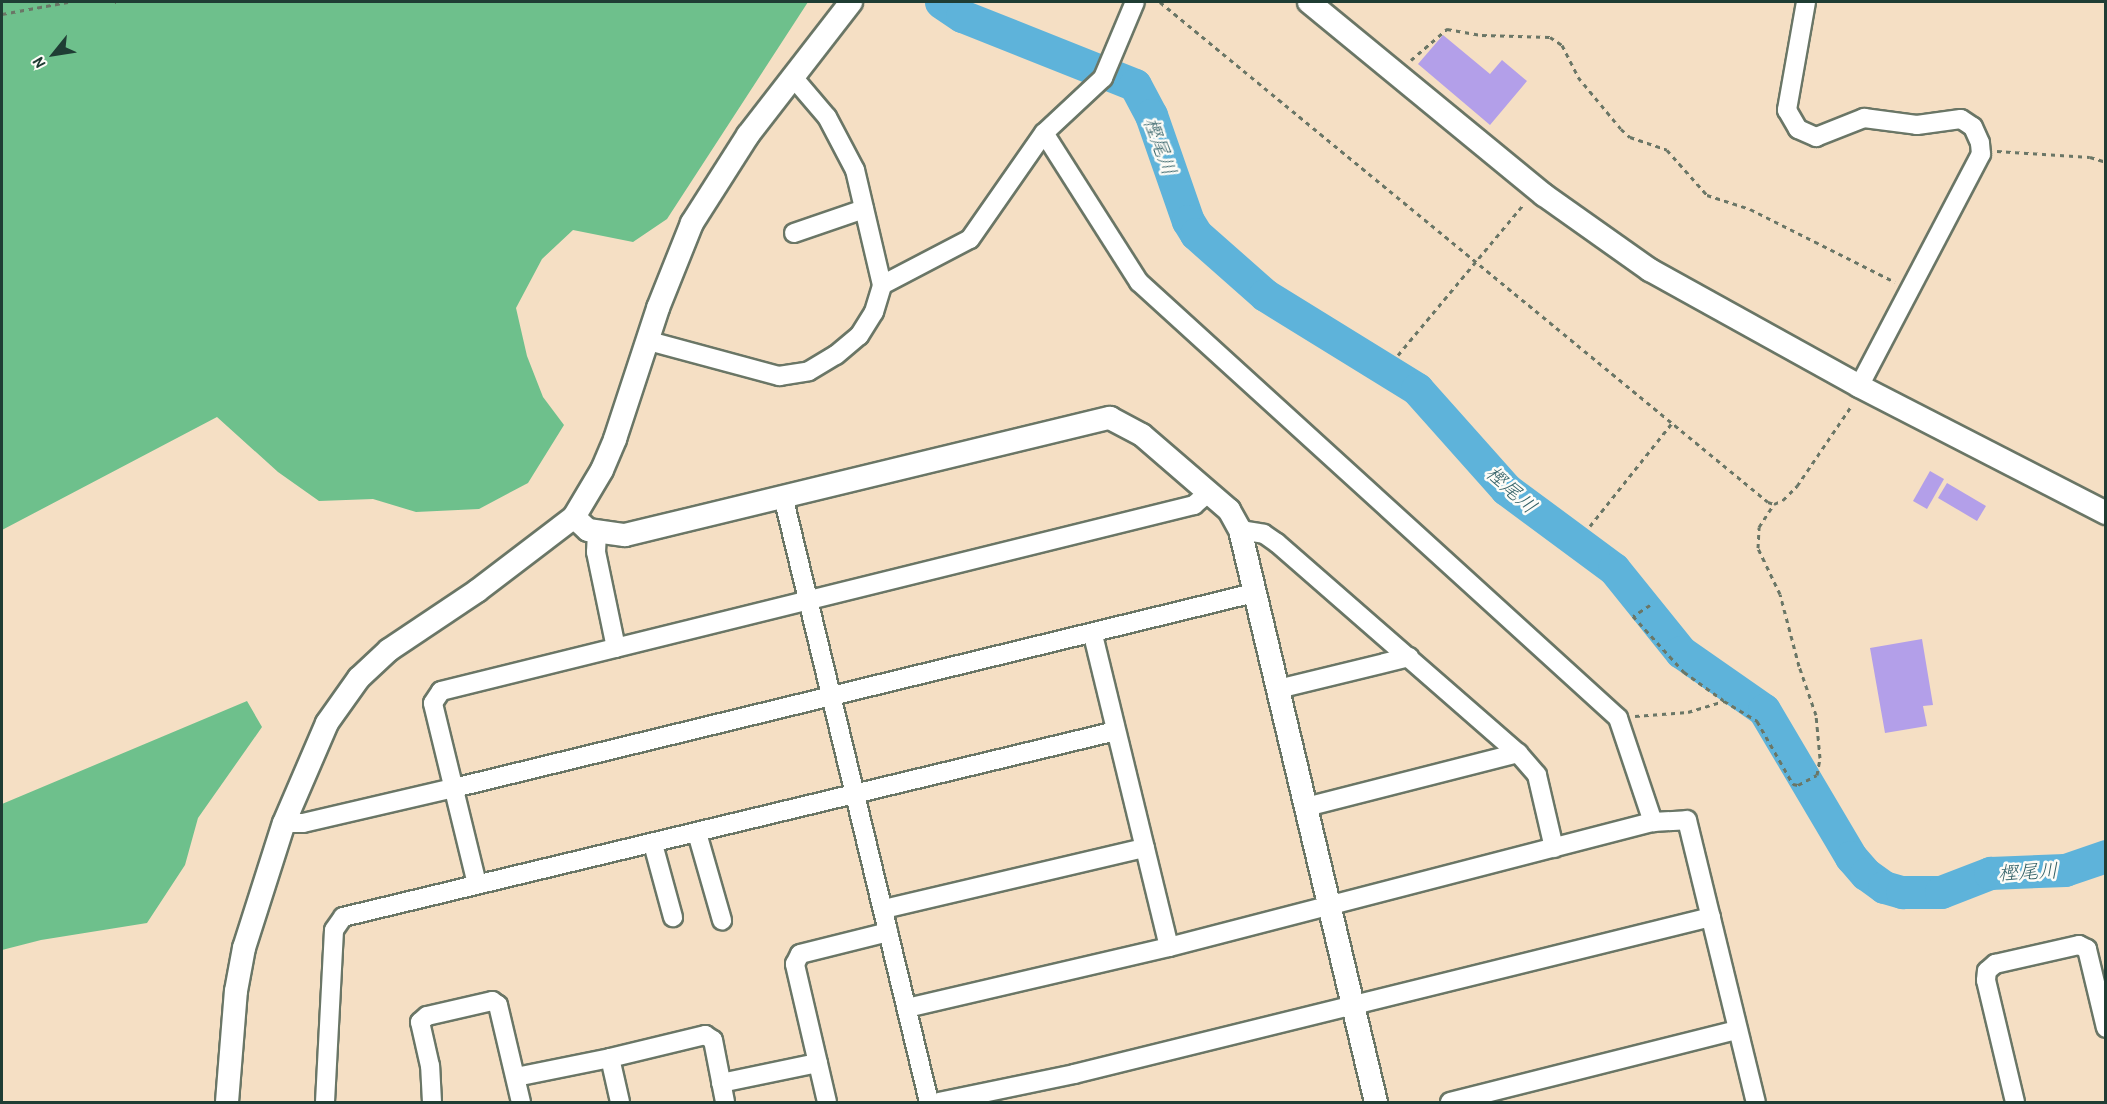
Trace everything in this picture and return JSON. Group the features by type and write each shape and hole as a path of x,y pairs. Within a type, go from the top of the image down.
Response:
{"street":[{"path":"227,1102 236,991 244,948 284,823 327,723 359,678 389,650 477,591 574,517 602,470 650,341 658,308 692,223 726,165 851,2"},
{"path":"882,285 970,239 1044,133 1103,78 1135,2"},
{"path":"1309,2 1536,189 1650,270 1704,303 1859,386 2106,513"},
{"path":"1806,2 1787,110 1798,129 1816,137 1864,118 1917,125 1961,119 1973,128 1981,150 1859,386"},
{"path":"650,341 779,376 809,371 859,336 874,312 882,285 855,170 827,117 792,76"},
{"path":"1044,133 1139,282 1618,718 1653,822"},
{"path":"794,233 864,209"},
{"path":"574,517 588,530 625,535 1110,418 1142,435 1209,492 1233,516 1240,530 1376,1102"},
{"path":"477,884 433,703 441,691 1194,505 1209,492"},
{"path":"783,496 929,1102"},
{"path":"1240,530 1264,534 1277,543 1518,753 1537,775 1554,848"},
{"path":"597,533 596,552 616,648"},
{"path":"284,823 303,823 454,788 1093,635 1254,593"},
{"path":"1093,635 1169,947"},
{"path":"1278,689 1409,657"},
{"path":"325,1102 337,921 477,884 653,844 1116,731"},
{"path":"1306,807 1518,753"},
{"path":"908,1008 1169,947 1330,903 1653,822 1687,820 1756,1102"},
{"path":"697,833 722,920"},
{"path":"653,844 673,916"},
{"path":"884,909 1145,848"},
{"path":"939,1102 1074,1074 1353,1003 1711,917"},
{"path":"827,1102 795,964 797,958 800,954 888,932"},
{"path":"2015,1102 1986,980 1987,971 1995,964 2079,945 2087,949 2106,1028"},
{"path":"432,1102 430,1066 420,1022 427,1016 492,1001 498,1005 521,1102"},
{"path":"1450,1102 1737,1030"},
{"path":"516,1077 610,1058 705,1035 712,1040 725,1102"},
{"path":"610,1058 620,1102"},
{"path":"721,1083 818,1063"}],"path":[{"path":"2,14 68,2"},
{"path":"1160,2 1672,423 1774,504"},
{"path":"1397,75 1447,29 1482,35 1551,37 1562,45 1578,77 1621,129 1630,137 1667,150 1707,195 1750,209 1910,289"},
{"path":"1981,150 2090,157 2106,162"},
{"path":"1398,355 1477,263 1536,189"},
{"path":"1650,605 1633,616 1684,672 1757,721 1793,784 1814,778 1820,758 1816,716 1798,666 1780,594 1758,548 1759,527 1774,504 1797,486 1853,403 1859,386"},
{"path":"1590,526 1672,423"},
{"path":"1618,718 1688,712 1724,701"}],"green space":[{"path":"2,2 808,2 667,219 633,242 573,230 542,259 516,308 527,356 543,397 564,425 528,483 479,509 416,512 373,499 319,501 278,472 217,417 2,530"},
{"path":"247,701 262,727 198,818 185,865 147,923 41,940 2,950 2,804"}],"building":[{"path":"1443,35 1490,74 1502,60 1527,81 1490,125 1418,64"},
{"path":"1930,471 1944,479 1927,509 1913,501"},
{"path":"1947,483 1986,506 1977,521 1938,498"},
{"path":"1922,639 1933,705 1923,706 1927,726 1885,733 1870,648"}],"waterway":[{"name":"樫尾川","path":"941,2 962,16 1135,85 1151,115 1188,221 1196,234 1265,295 1417,389 1506,489 1614,569 1681,652 1764,710 1851,857 1866,874 1884,887 1902,892 1941,892 1990,873 2065,870 2106,856"}]}
